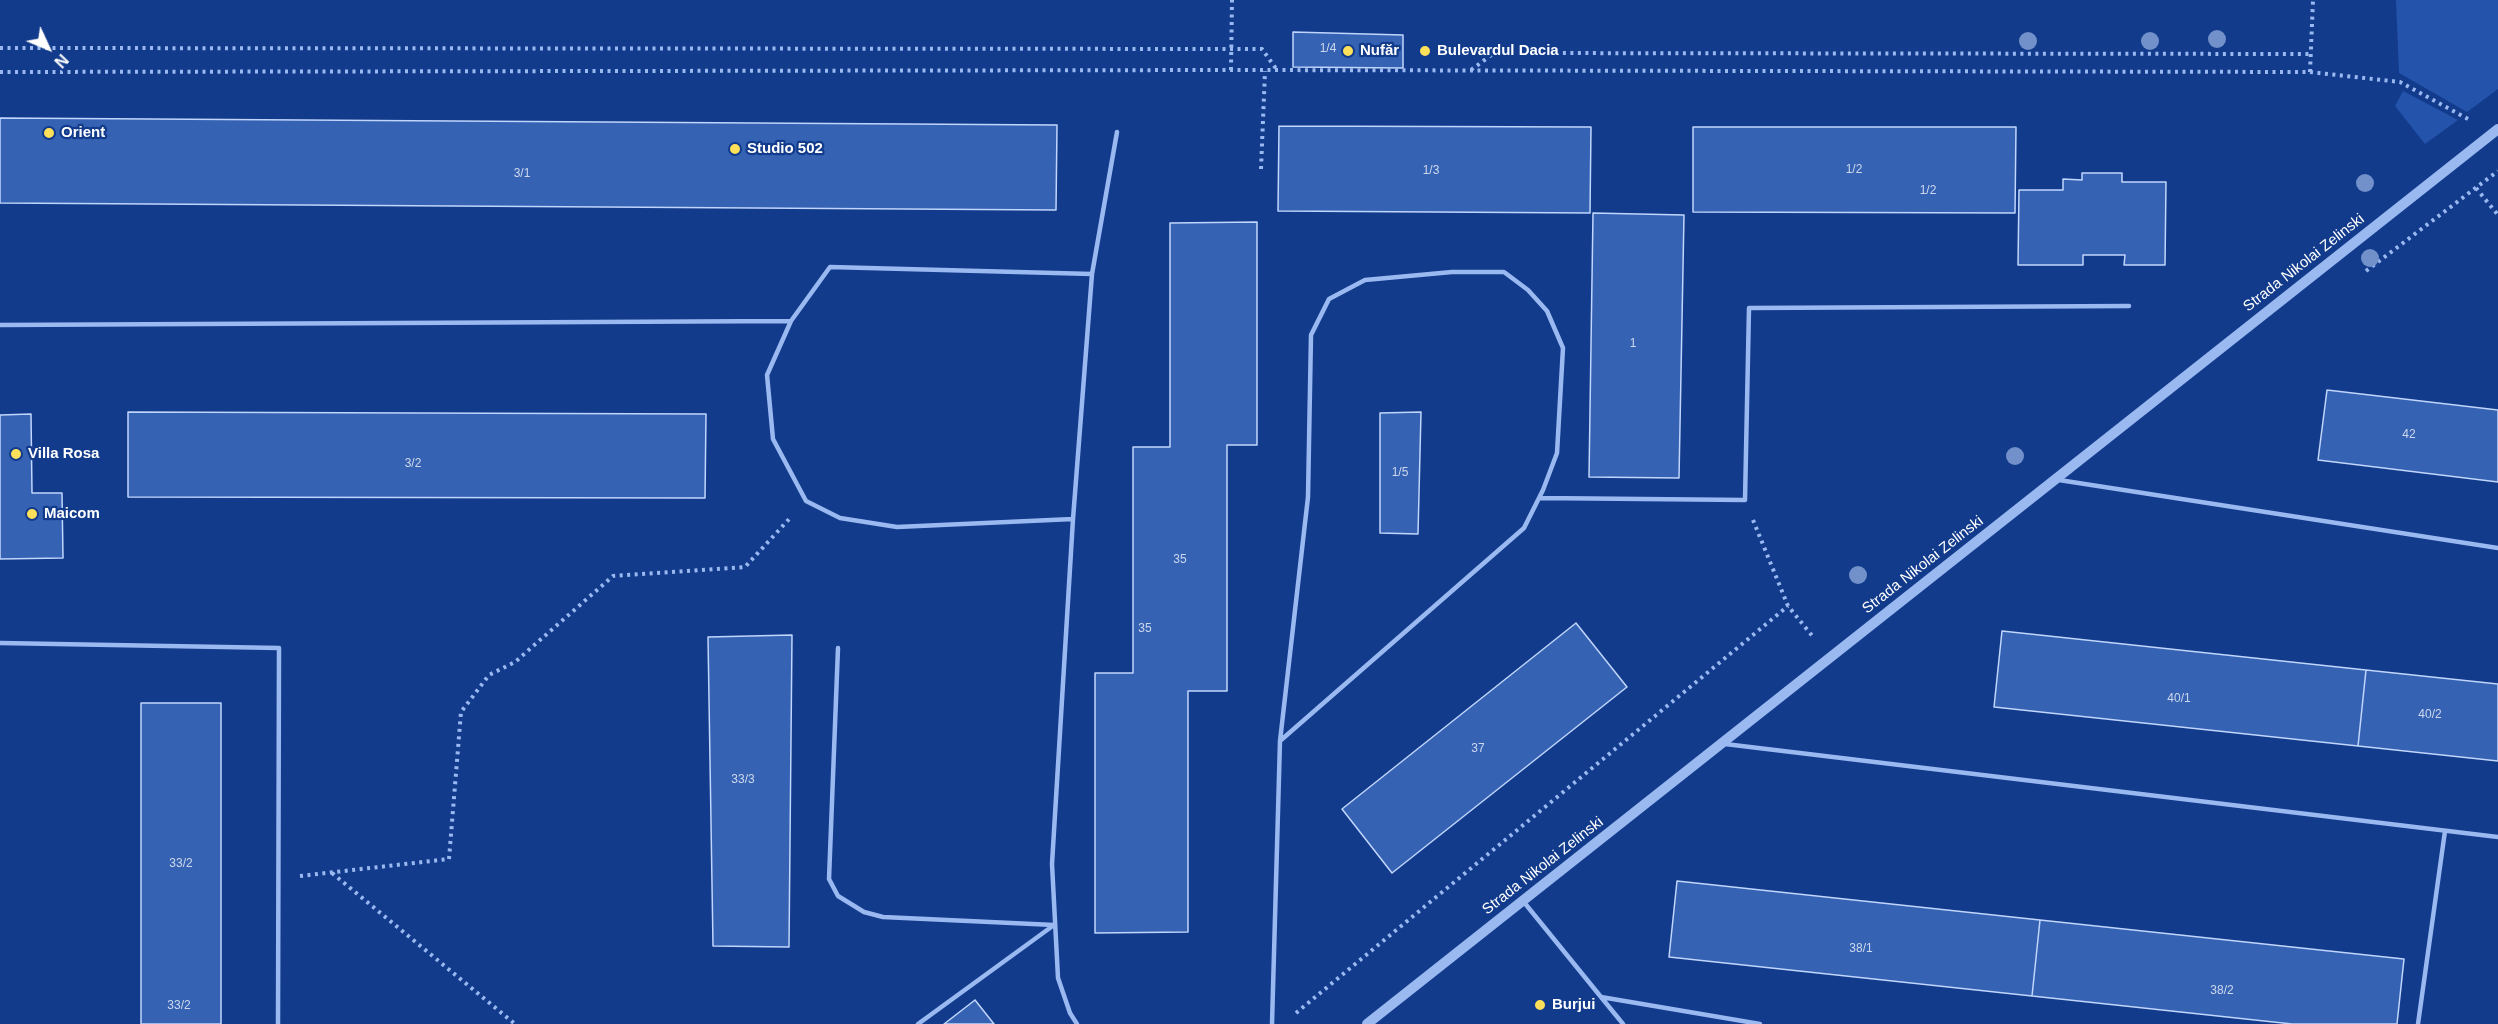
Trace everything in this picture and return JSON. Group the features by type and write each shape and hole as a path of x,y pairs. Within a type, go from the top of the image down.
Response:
{"street":[{"name":"Strada Nikolai Zelinski","path":"1367,1024 2496,130"}],"lane":[{"path":"1077,1024 1070,1013 1058,978 1052,864 1073,519 1092,274 1117,132"},
{"path":"1073,519 897,527 840,518 806,501 773,439 767,375 790,321 830,267 1092,274"},
{"path":"1272,1024 1280,741 1308,497 1311,334 1329,299 1365,280 1452,272 1504,272 1528,290 1547,311 1563,348 1557,453 1539,498 1524,528 1280,741"},
{"path":"1539,498 1745,500 1749,308 2129,306"},
{"path":"0,325 790,321"},
{"path":"2055,479 2093,483 2498,548"},
{"path":"0,643 279,648 278,1024"},
{"path":"838,648 829,879 838,896 864,912 883,917 1054,925"},
{"path":"1722,744 2498,837"},
{"path":"2418,1024 2445,831"},
{"path":"1523,901 1623,1024"},
{"path":"918,1024 1054,925"},
{"path":"1601,997 1760,1024"}],"path":[{"path":"1231,70 1232,0"},
{"path":"2310,72 2313,0"},
{"path":"0,48 1262,49 1278,70"},
{"path":"1471,71 1494,53 2311,54"},
{"path":"0,72 1231,70 2310,72 2400,82 2496,130"},
{"path":"1261,169 1265,70"},
{"path":"2476,188 2498,214"},
{"path":"1745,500 1788,606 1831,657"},
{"path":"279,879 449,859 461,712 489,675 515,662 613,576 745,567 806,501"},
{"path":"1292,1016 1788,606"},
{"path":"332,872 515,1024"}],"shaded area":[{"path":"2396,0 2498,0 2498,89 2467,112 2399,73"},
{"path":"2403,91 2458,120 2425,144 2395,106"}],"building":[{"name":"Nufăr","path":"1293,32 1403,35 1403,68 1293,67"},
{"path":"0,118 1057,125 1056,210 0,203"},
{"path":"1279,126 1591,127 1590,213 1278,211"},
{"path":"1693,127 2016,127 2015,213 1693,212"},
{"path":"2082,173 2122,173 2122,182 2166,182 2165,265 2124,265 2125,255 2083,255 2083,265 2018,265 2019,190 2063,190 2063,179 2082,180"},
{"path":"1593,213 1684,215 1679,478 1589,477"},
{"path":"1257,222 1257,445 1227,445 1227,691 1188,691 1188,932 1095,933 1095,673 1133,673 1133,447 1170,447 1170,223"},
{"path":"2327,390 2498,410 2498,482 2318,460"},
{"path":"128,412 706,414 705,498 128,497"},
{"path":"1421,412 1418,534 1380,533 1380,413"},
{"name":"Villa Rosa","path":"31,414 32,493 62,493 63,558 0,559 0,415"},
{"path":"1576,623 1627,687 1392,873 1342,809"},
{"path":"2002,631 2366,670 2358,746 1994,707"},
{"path":"792,635 789,947 713,946 708,637"},
{"path":"2366,670 2498,684 2498,761 2358,746"},
{"path":"141,703 221,703 221,1024 141,1024"},
{"path":"1677,881 2040,920 2032,996 1669,957"},
{"path":"2040,920 2404,959 2397,1024 2292,1024 2032,996"},
{"path":"975,1000 994,1024 944,1024"}],"place":[{"name":"Nufăr","path":"1348,51"},
{"name":"Bulevardul Dacia","path":"1425,51"},
{"name":"Orient","path":"49,133"},
{"name":"Studio 502","path":"735,149"},
{"name":"Villa Rosa","path":"16,454"},
{"name":"Maicom","path":"32,514"},
{"name":"Burjui","path":"1540,1005"}]}
